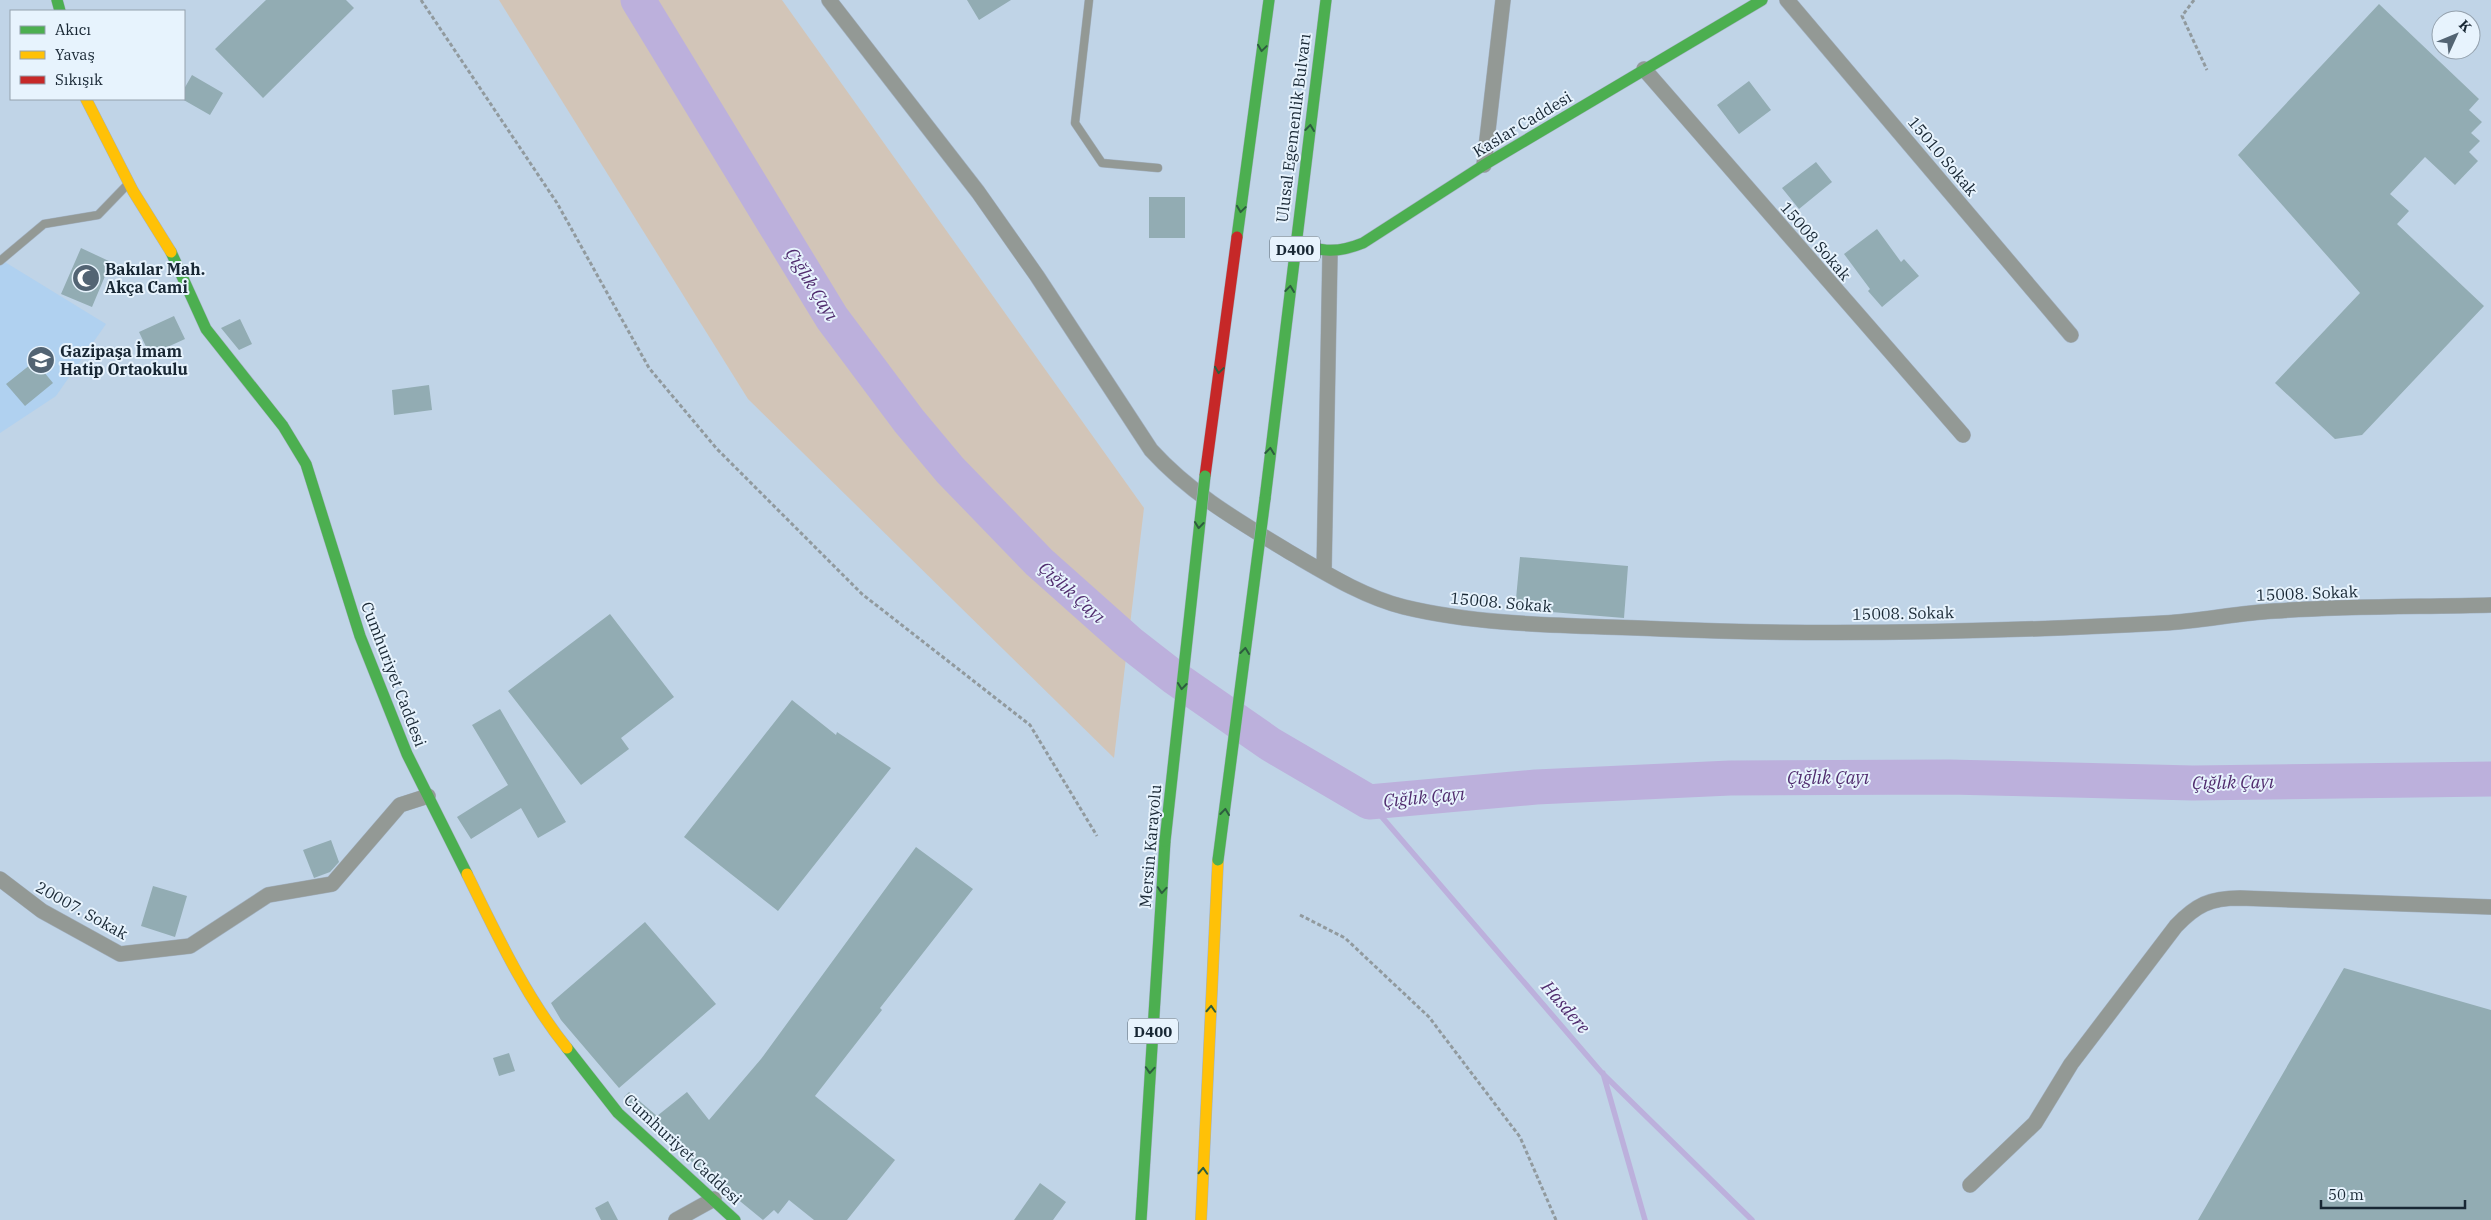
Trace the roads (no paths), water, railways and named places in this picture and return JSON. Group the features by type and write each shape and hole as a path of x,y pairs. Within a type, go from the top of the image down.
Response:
{"main road":[{"name":"Mersin Karayolu","path":"1141,1220 1165,841 1205,476 1269,0"},
{"name":"Ulusal Egemenlik Bulvarı","path":"1201,1220 1218,860 1265,499 1326,0"},
{"name":"Kaslar Caddesi","path":"1330,254 1347,250 1363,243 1484,166 1762,0"},
{"name":"Cumhuriyet Caddesi","path":"87,100 129,183 175,258 206,329 283,426 306,464 360,636 407,754 505,951 552,1030 618,1113 735,1220"},
{"path":"1295,244 1330,254"}],"street":[{"name":"15008. Sokak","path":"829,0 978,192 1151,450 1174,476 1199,496 1324,572 1371,596 1403,607 1436,613 1517,622 1734,632 1918,631 2158,623 2274,610 2491,605"},
{"path":"1484,166 1503,0"},
{"name":"15010 Sokak","path":"1787,0 2072,335"},
{"name":"15008 Sokak","path":"1644,69 1963,435"},
{"path":"1324,572 1330,254"},
{"name":"20007. Sokak","path":"0,879 42,911 120,954 190,946 268,895 332,884 400,805 428,796"},
{"path":"1970,1185 2035,1123 2071,1064 2176,926 2190,912 2206,902 2223,898 2240,898 2491,907"},
{"path":"676,1220 714,1200"}],"lane":[{"path":"1089,0 1075,123 1102,162 1158,168"},
{"path":"0,261 44,224 98,215 129,183"}],"waterway":[{"name":"Çığlık Çayı","path":"638,0 832,318 909,421 950,470 1039,562 1130,643 1175,678 1270,744 1369,802 1536,787 1730,778 1949,777 2193,783 2491,779"},
{"name":"Hasdere","path":"1369,802 1602,1073 1752,1220"},
{"path":"1603,1073 1645,1220"}],"place":[{"name":"Bakılar Mah. Akça Cami","path":"86,278"},
{"name":"Gazipaşa İmam Hatip Ortaokulu","path":"41,360"}]}
